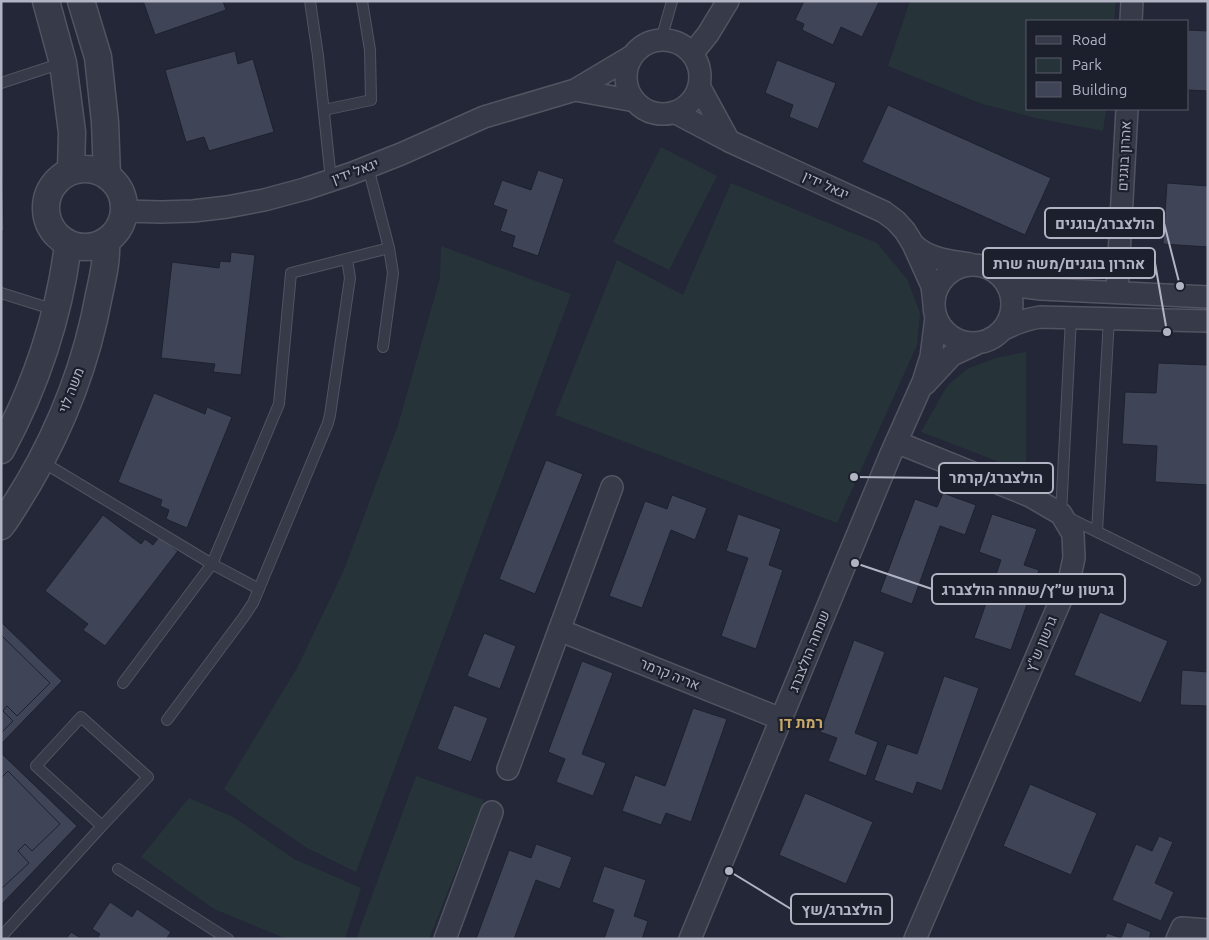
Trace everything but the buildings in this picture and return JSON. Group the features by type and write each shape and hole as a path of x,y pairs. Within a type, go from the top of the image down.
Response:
{"street":[{"path":"46,1 63,63 72,132 71,171"},
{"path":"81,1 98,57 105,122 107,176"},
{"path":"692,54 708,34 728,1"},
{"path":"1131,20 1132,1"},
{"path":"672,41 684,46 692,54 698,64 699,86 694,97 685,106 674,112 664,113 653,112 636,102 629,91 626,80 627,68 632,56 640,48 650,42 672,41"},
{"name":"יגאל ידין","path":"124,211 161,212 227,207 305,189 368,167 484,117 576,90 632,56"},
{"path":"699,86 729,141"},
{"name":"יגאל ידין","path":"576,90 636,102"},
{"name":"אהרון בוגנים","path":"1116,292 1127,110"},
{"name":"יגאל ידין","path":"674,112 729,141 884,212 905,231 917,249 926,254 939,259 974,265"},
{"path":"90,169 107,176 120,190 123,199 123,218 113,236 106,242 87,248 68,244 58,238 46,218 45,206 47,195 53,185 71,171 90,169"},
{"name":"משה לוי","path":"1,526 41,461 73,390 94,324 107,256 106,242"},
{"path":"1,450 29,390 51,329 66,265 68,244"},
{"name":"יגאל ידין","path":"913,244 932,286 935,310"},
{"path":"974,265 986,267 1006,283 1011,294 1013,306 1010,318 997,336 976,344 963,342 952,337 942,328 935,310 936,292 942,281 951,272 962,267 974,265"},
{"path":"1006,283 1041,289 1208,296"},
{"name":"שמחה הולצברג","path":"690,939 896,442 919,392 931,357 935,310"},
{"path":"1004,328 1028,319 1053,317 1208,320"},
{"name":"שמחה הולצברג","path":"919,392 952,355 976,344"},
{"path":"896,442 1030,496 1061,514"},
{"path":"508,770 612,487"},
{"name":"גרשון ש\"ץ","path":"915,939 1069,581 1074,558 1073,534 1061,514"},
{"name":"אריה קרמר","path":"559,630 781,719"},
{"path":"445,939 492,812"},
{"path":"1177,939 1182,928 1208,930"}],"lane":[{"path":"310,1 316,37 331,180"},
{"path":"324,110 371,100 370,50 362,1"},
{"path":"661,40 672,1"},
{"path":"1,82 63,63"},
{"path":"368,167 394,273 383,348"},
{"path":"123,683 212,564 279,404 291,273 389,248"},
{"path":"167,720 253,603 330,415 350,278 347,258"},
{"path":"1,293 55,310"},
{"path":"1071,318 1061,514 1195,580"},
{"path":"1097,532 1109,318"},
{"path":"41,461 212,564 259,589"},
{"path":"1,937 148,777 81,717 36,766 102,826"},
{"path":"118,869 217,936 228,939"}],"green space":[{"path":"911,1 1116,1 1114,20 1026,20 1026,110 1106,110 1103,131 1036,118 982,104 888,66"},
{"path":"661,147 717,176 669,270 613,242"},
{"path":"731,183 877,243 907,279 920,313 917,345 837,523 555,415 617,260 683,295"},
{"path":"441,246 571,294 356,872 307,848 224,789 297,668 344,570 398,425 440,278"},
{"path":"1026,352 1026,472 921,432 947,386 967,369 996,358"},
{"path":"416,776 484,800 429,939 356,939"},
{"path":"189,798 235,818 294,859 361,888 345,939 287,939 214,909 141,857"}],"place":[{"name":"הולצברג/בוגנים","path":"1180,286"},
{"name":"אהרון בוגנים/משה שרת","path":"1167,332"},
{"name":"הולצברג/קרמר","path":"854,477"},
{"name":"גרשון ש״ץ/שמחה הולצברג","path":"855,563"},
{"name":"הולצברג/שץ","path":"729,871"}],"district":[{"name":"רמת דן","path":"801,723"}]}
